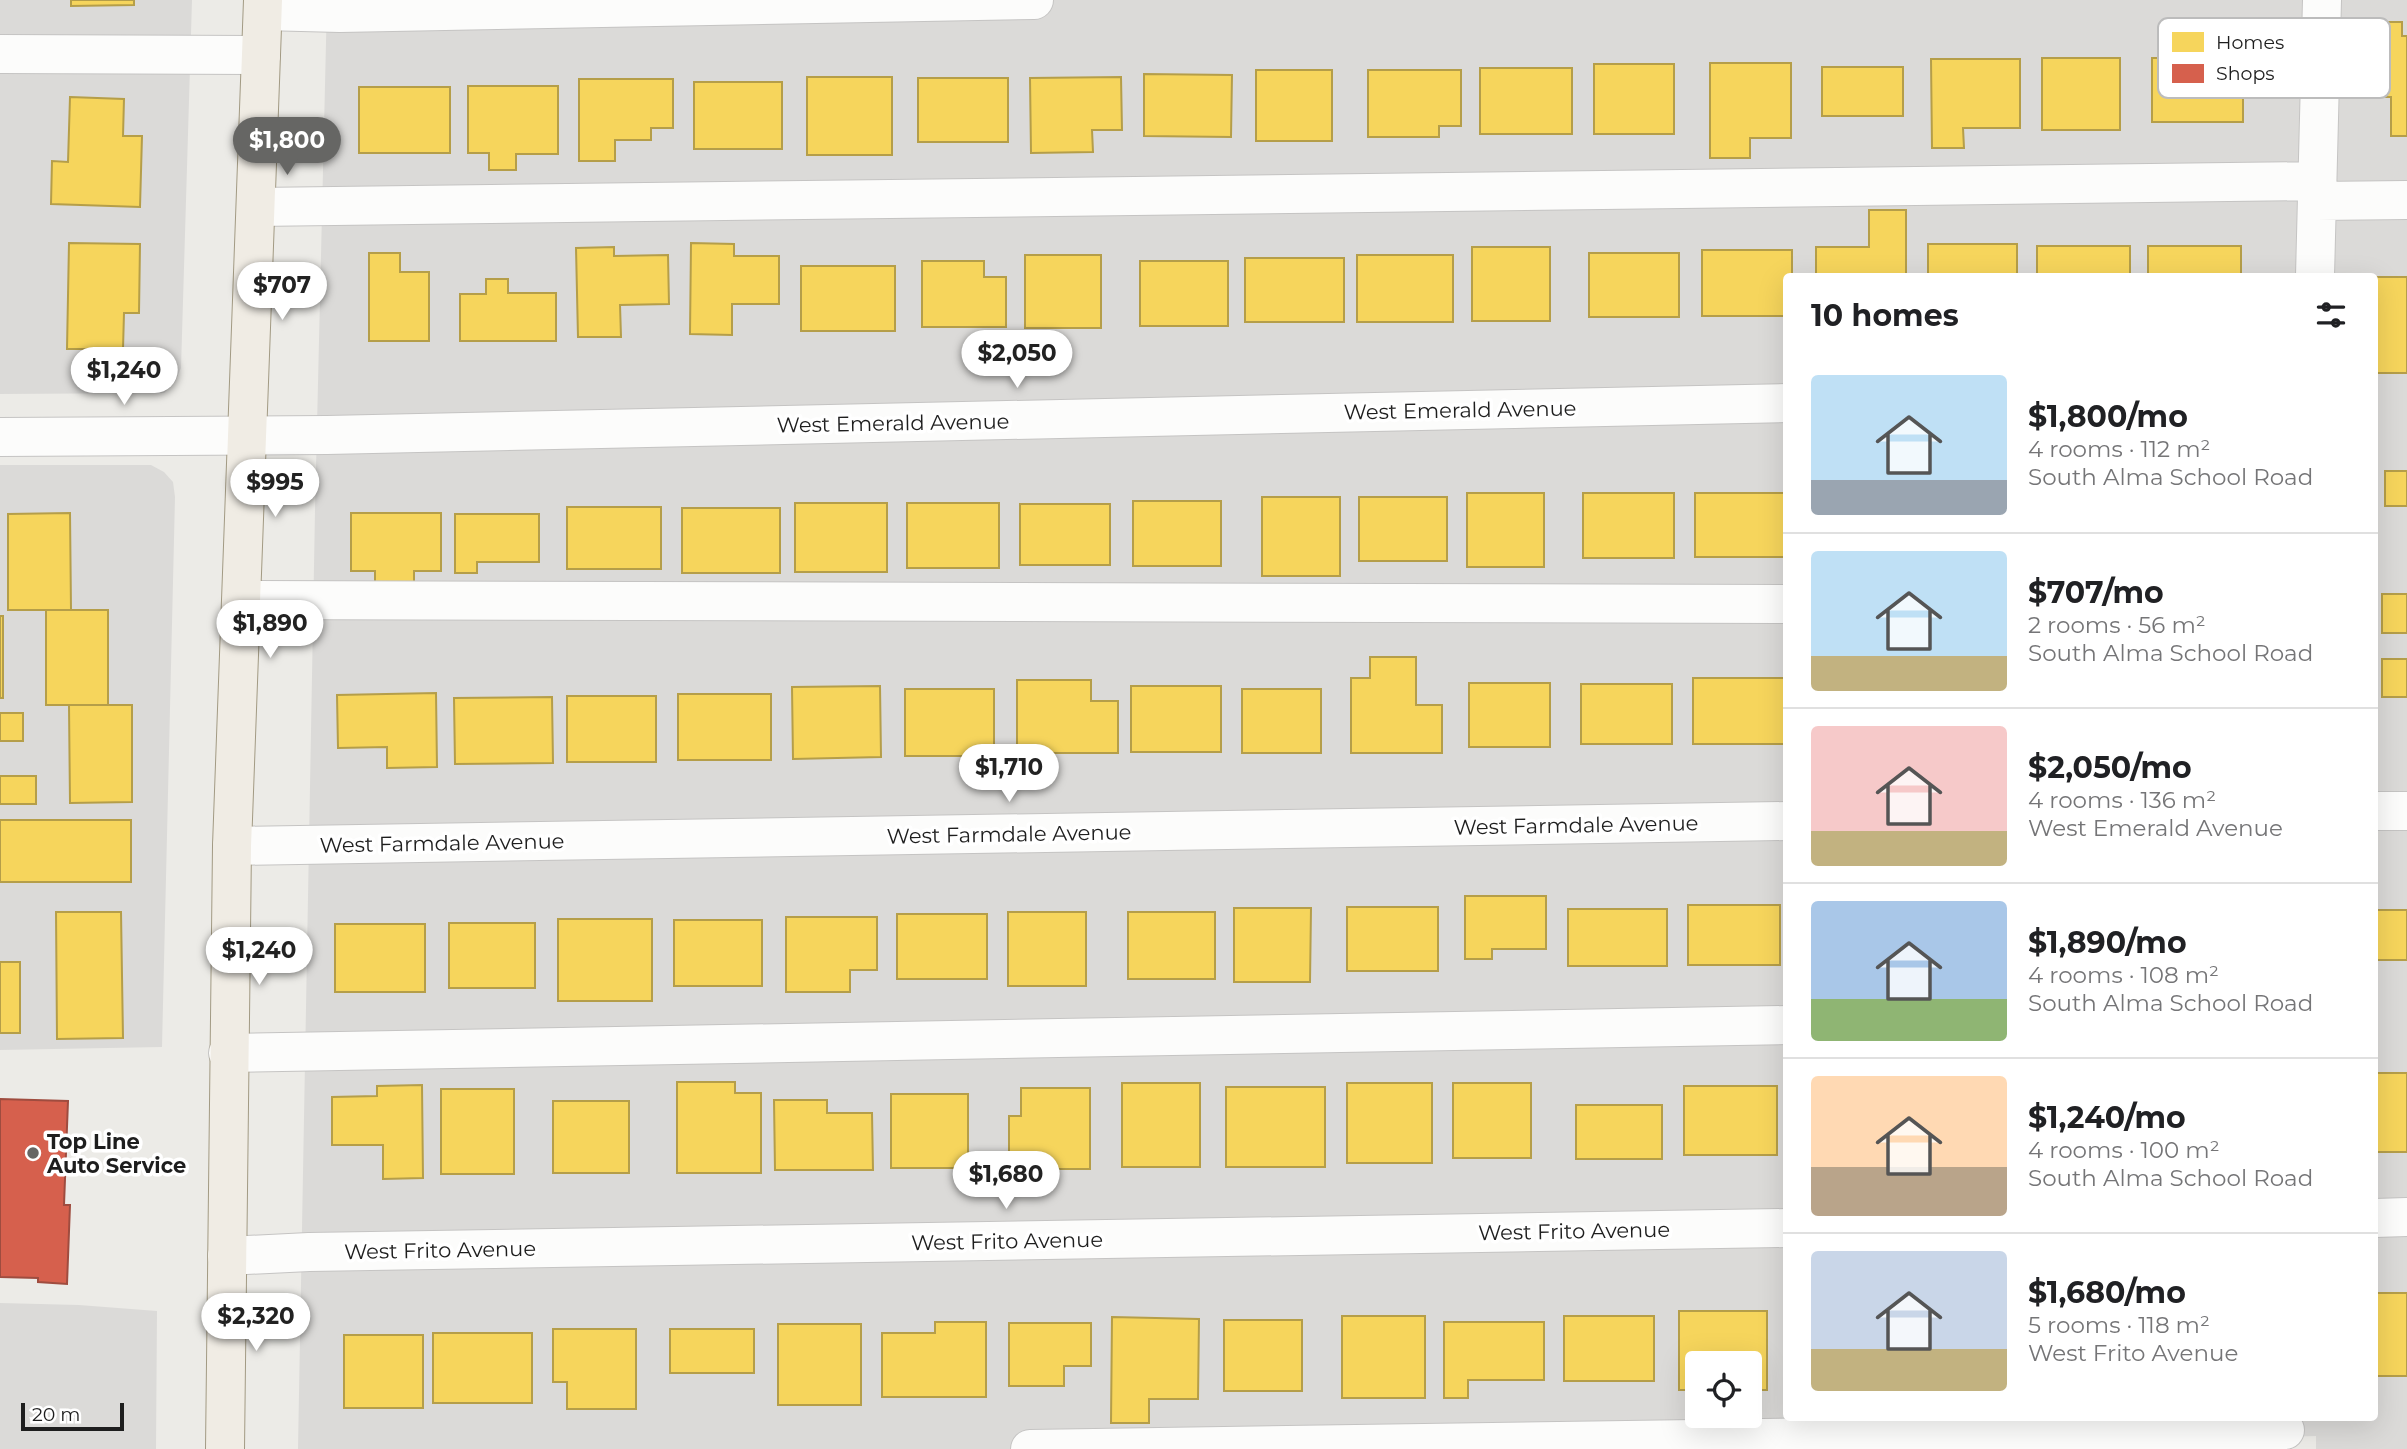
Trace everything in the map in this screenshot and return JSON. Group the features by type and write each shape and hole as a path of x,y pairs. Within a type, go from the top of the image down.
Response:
{"main road":[{"path":"225,1449 232,846 263,6"}],"street":[{"path":"263,6 340,13 1034,0"},
{"path":"2322,0 2322,18"},
{"path":"0,54 261,55"},
{"path":"2315,273 2319,98"},
{"path":"256,207 2317,191 2407,200"},
{"name":"West Emerald Avenue","path":"0,437 248,436 1783,403"},
{"path":"242,600 1783,604"},
{"path":"2378,811 2407,811"},
{"name":"West Farmdale Avenue","path":"232,846 1783,821"},
{"path":"228,1053 1783,1025"},
{"path":"2378,1218 2407,1217"},
{"name":"West Frito Avenue","path":"227,1255 1783,1228"},
{"path":"1030,1449 2285,1432"}],"shaded area":[{"path":"0,0 192,0 181,368 175,382 164,393 0,394"},
{"path":"327,0 2407,0 2407,1449 2316,1449 2316,1436 1839,1449 298,1449"},
{"path":"0,465 151,465 164,472 173,482 175,497 162,1047 0,1050"},
{"path":"0,1303 157,1311 156,1449 0,1449"}],"building: Homes":[{"path":"71,0 134,0 134,5 71,6"},
{"path":"2390,22 2402,22 2402,36 2407,36 2407,136 2391,136"},
{"path":"2042,58 2120,58 2120,130 2042,130"},
{"path":"2152,58 2158,58 2158,98 2243,98 2243,122 2152,122"},
{"path":"1931,59 2020,59 2020,128 1963,128 1964,148 1932,148"},
{"path":"1710,63 1791,63 1791,138 1750,138 1750,158 1710,158"},
{"path":"1594,64 1674,64 1674,134 1594,134"},
{"path":"1822,67 1903,67 1903,116 1822,116"},
{"path":"1480,68 1572,68 1572,134 1480,134"},
{"path":"1256,70 1332,70 1332,141 1256,141"},
{"path":"1368,70 1461,70 1461,126 1439,126 1439,137 1368,137"},
{"path":"1144,74 1232,75 1231,137 1144,136"},
{"path":"807,77 892,77 892,155 807,155"},
{"path":"1121,77 1122,130 1092,130 1093,152 1031,153 1030,78"},
{"path":"918,78 1008,78 1008,142 918,142"},
{"path":"579,79 673,79 673,128 651,128 651,140 615,140 615,161 579,161"},
{"path":"694,82 782,82 782,149 694,149"},
{"path":"468,86 558,86 558,154 516,154 516,170 489,170 489,153 468,153"},
{"path":"359,87 450,87 450,153 359,153"},
{"path":"70,97 124,99 123,136 142,136 140,207 51,204 52,161 68,162"},
{"path":"1869,210 1906,210 1906,273 1816,273 1816,247 1869,247"},
{"path":"69,243 140,244 139,313 124,313 123,349 67,349"},
{"path":"691,243 734,244 734,256 779,256 779,304 732,304 732,335 690,334"},
{"path":"1928,244 2017,244 2017,273 1928,273"},
{"path":"2037,246 2130,246 2130,273 2037,273"},
{"path":"2148,246 2241,246 2241,273 2148,273"},
{"path":"614,247 614,256 668,255 669,304 620,305 621,337 578,337 576,248"},
{"path":"1472,247 1550,247 1550,321 1472,321"},
{"path":"1702,250 1792,250 1792,273 1783,273 1783,316 1702,316"},
{"path":"369,253 400,253 400,272 429,272 429,341 369,341"},
{"path":"1589,253 1679,253 1679,317 1589,317"},
{"path":"1025,255 1101,255 1101,328 1025,328"},
{"path":"1357,255 1453,255 1453,322 1357,322"},
{"path":"1245,258 1344,258 1344,322 1245,322"},
{"path":"922,261 984,261 984,277 1006,277 1006,327 922,327"},
{"path":"1140,261 1228,261 1228,326 1140,326"},
{"path":"801,266 895,266 895,331 801,331"},
{"path":"2378,277 2407,277 2407,373 2378,373"},
{"path":"486,279 508,279 508,293 556,293 556,341 460,341 460,294 486,294"},
{"path":"2385,471 2407,471 2407,506 2385,506"},
{"path":"1467,493 1544,493 1544,567 1467,567"},
{"path":"1583,493 1674,493 1674,558 1583,558"},
{"path":"1695,493 1783,493 1783,557 1695,557"},
{"path":"1262,497 1340,497 1340,576 1262,576"},
{"path":"1359,497 1447,497 1447,561 1359,561"},
{"path":"1133,501 1221,501 1221,566 1133,566"},
{"path":"795,503 887,503 887,572 795,572"},
{"path":"907,503 999,503 999,568 907,568"},
{"path":"1020,504 1110,504 1110,565 1020,565"},
{"path":"567,507 661,507 661,569 567,569"},
{"path":"682,508 780,508 780,573 682,573"},
{"path":"70,513 71,610 8,610 8,514"},
{"path":"351,513 441,513 441,571 414,571 414,594 375,594 375,571 351,571"},
{"path":"455,514 539,514 539,562 477,562 477,573 455,573"},
{"path":"2382,594 2407,594 2407,633 2382,633"},
{"path":"46,610 108,610 108,705 46,705"},
{"path":"0,616 3,616 3,698 0,698"},
{"path":"1370,657 1416,657 1416,705 1442,705 1442,753 1351,753 1351,678 1370,678"},
{"path":"2382,659 2407,659 2407,697 2382,697"},
{"path":"1693,678 1783,678 1783,744 1693,744"},
{"path":"1017,680 1091,680 1091,701 1118,701 1118,753 1017,753"},
{"path":"1469,683 1550,683 1550,747 1469,747"},
{"path":"1581,684 1672,684 1672,744 1581,744"},
{"path":"880,686 881,757 793,759 792,687"},
{"path":"1131,686 1221,686 1221,752 1131,752"},
{"path":"905,689 994,689 994,756 905,756"},
{"path":"1242,689 1321,689 1321,753 1242,753"},
{"path":"436,693 437,767 387,768 387,747 338,748 337,695"},
{"path":"678,694 771,694 771,760 678,760"},
{"path":"567,696 656,696 656,762 567,762"},
{"path":"552,697 553,763 455,764 454,698"},
{"path":"69,705 132,705 132,802 70,803"},
{"path":"0,713 23,713 23,741 0,741"},
{"path":"0,776 36,776 36,804 0,804"},
{"path":"0,820 131,820 131,882 0,882"},
{"path":"1465,896 1546,896 1546,949 1492,949 1492,959 1465,959"},
{"path":"1688,905 1780,905 1780,965 1688,965"},
{"path":"1347,907 1438,907 1438,971 1347,971"},
{"path":"1234,908 1311,908 1310,982 1234,982"},
{"path":"1568,909 1667,909 1667,966 1568,966"},
{"path":"2378,910 2407,910 2407,960 2378,960"},
{"path":"56,912 121,912 123,1038 57,1039"},
{"path":"1008,912 1086,912 1086,986 1008,986"},
{"path":"1128,912 1215,912 1215,979 1128,979"},
{"path":"897,914 987,914 987,979 897,979"},
{"path":"786,917 877,917 877,970 850,970 850,992 786,992"},
{"path":"558,919 652,919 652,1001 558,1001"},
{"path":"674,920 762,920 762,986 674,986"},
{"path":"449,923 535,923 535,988 449,988"},
{"path":"335,924 425,924 425,992 335,992"},
{"path":"0,962 20,962 20,1033 0,1033"},
{"path":"2378,1073 2407,1073 2407,1152 2378,1152"},
{"path":"677,1082 735,1082 735,1093 761,1093 761,1173 677,1173"},
{"path":"1122,1083 1200,1083 1200,1167 1122,1167"},
{"path":"1347,1083 1432,1083 1432,1163 1347,1163"},
{"path":"1453,1083 1531,1083 1531,1158 1453,1158"},
{"path":"422,1085 423,1178 383,1179 383,1145 332,1145 332,1097 377,1096 377,1086"},
{"path":"1684,1086 1777,1086 1777,1155 1684,1155"},
{"path":"1226,1087 1325,1087 1325,1167 1226,1167"},
{"path":"1021,1088 1090,1088 1090,1169 1009,1169 1009,1116 1021,1116"},
{"path":"441,1089 514,1089 514,1174 441,1174"},
{"path":"891,1094 968,1094 968,1168 891,1168"},
{"path":"774,1100 827,1100 827,1113 872,1113 873,1170 775,1170"},
{"path":"553,1101 629,1101 629,1173 553,1173"},
{"path":"1576,1105 1662,1105 1662,1159 1576,1159"},
{"path":"2378,1293 2407,1293 2407,1376 2378,1376"},
{"path":"1679,1311 1767,1311 1767,1390 1762,1390 1762,1351 1685,1351 1685,1390 1679,1390"},
{"path":"1342,1316 1425,1316 1425,1398 1342,1398"},
{"path":"1564,1316 1654,1316 1654,1381 1564,1381"},
{"path":"1112,1317 1199,1319 1198,1399 1149,1399 1149,1423 1111,1423"},
{"path":"1224,1320 1302,1320 1302,1391 1224,1391"},
{"path":"935,1322 986,1322 986,1397 882,1397 882,1333 935,1333"},
{"path":"1444,1322 1544,1322 1544,1380 1468,1380 1468,1398 1444,1398"},
{"path":"1009,1323 1091,1323 1091,1366 1064,1366 1064,1386 1009,1386"},
{"path":"778,1324 861,1324 861,1405 778,1405"},
{"path":"553,1329 636,1329 636,1409 567,1409 567,1382 553,1382"},
{"path":"670,1329 754,1329 754,1373 670,1373"},
{"path":"433,1333 532,1333 532,1403 433,1403"},
{"path":"344,1335 423,1335 423,1408 344,1408"}],"building: Shops":[{"name":"Top Line Auto Service","path":"0,1099 68,1101 64,1205 70,1205 67,1284 38,1282 38,1278 0,1277"}],"place":[{"name":"Top Line Auto Service","path":"33,1153"}]}
